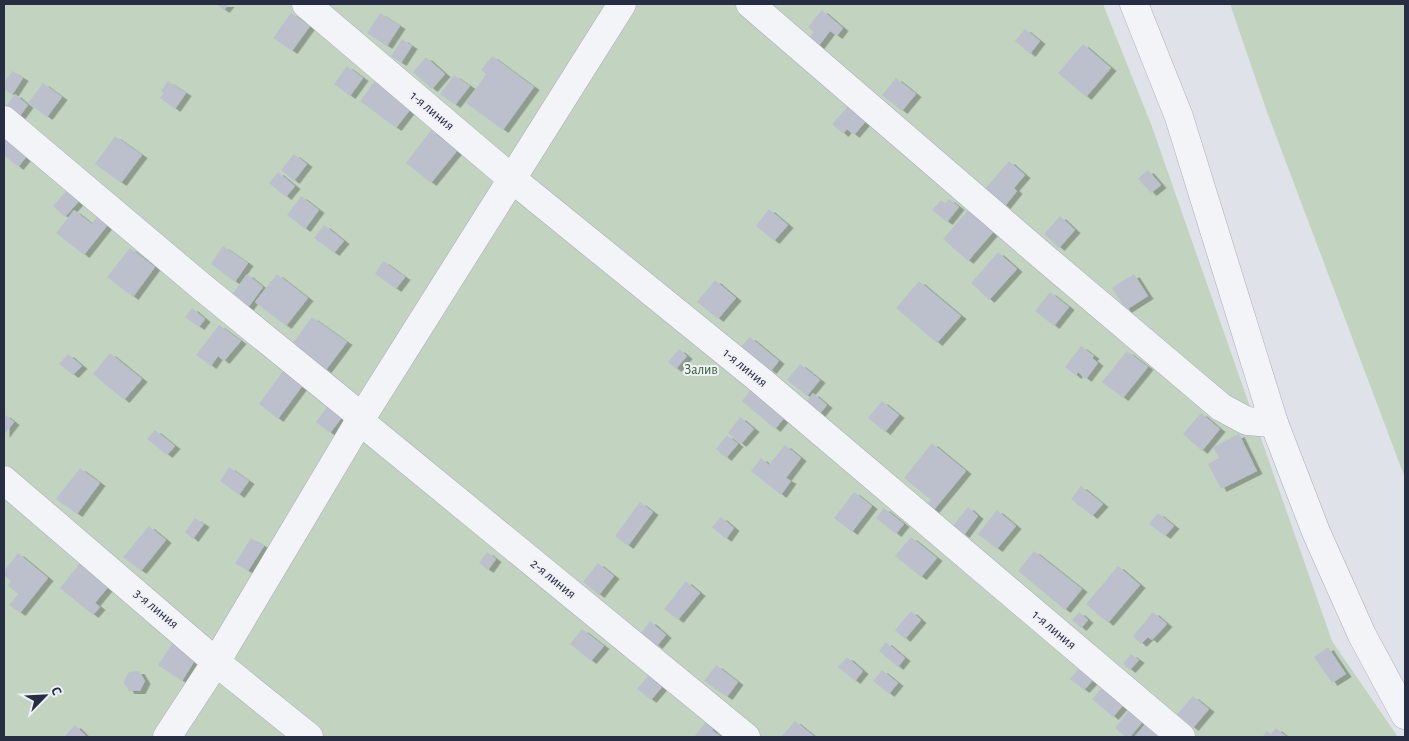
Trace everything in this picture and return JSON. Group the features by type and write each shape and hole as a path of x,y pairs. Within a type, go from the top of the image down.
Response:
{"street":[{"name":"1-я линия","path":"306,4 511,178 760,380 1181,737"},
{"path":"167,737 216,662 361,419 622,4"},
{"path":"750,4 1221,407 1247,421 1274,423"},
{"path":"1134,4 1180,117 1274,423 1316,532 1362,635 1405,715"},
{"name":"2-я линия","path":"4,120 202,287 746,737"},
{"name":"3-я линия","path":"4,480 216,662 309,737"}],"green space":[{"name":"Залив","path":"4,4 1103,4 1151,124 1332,641 1398,737 4,737"},
{"path":"1230,4 1405,4 1405,478 1267,112"}],"building":[{"path":"216,4 229,4 224,10"},
{"path":"822,10 843,28 837,36 830,31 818,47 808,39 814,32 808,27"},
{"path":"291,13 310,26 292,51 273,38"},
{"path":"380,13 400,26 387,46 367,33"},
{"path":"1025,29 1040,41 1030,54 1015,41"},
{"path":"402,39 412,46 401,63 391,56"},
{"path":"1083,44 1111,68 1086,97 1058,73"},
{"path":"492,56 534,87 503,130 466,103 486,74 481,70"},
{"path":"426,57 445,74 432,89 413,72"},
{"path":"347,66 363,78 350,96 334,84"},
{"path":"12,71 23,78 12,95 4,89 4,83"},
{"path":"454,75 470,86 455,105 440,94"},
{"path":"377,78 413,106 396,128 360,101"},
{"path":"896,78 916,94 902,111 882,95"},
{"path":"168,81 186,93 175,109 160,98 164,93 161,91"},
{"path":"43,83 62,97 47,117 28,103"},
{"path":"15,94 28,105 16,121 4,109"},
{"path":"849,105 866,121 854,135 847,129 843,134 832,124"},
{"path":"431,130 457,151 431,183 406,163"},
{"path":"115,136 142,155 121,183 95,164"},
{"path":"6,138 27,156 18,167 4,155 4,141"},
{"path":"294,154 307,164 294,181 281,170"},
{"path":"1009,161 1025,175 1014,188 1017,191 1005,206 985,189"},
{"path":"1148,170 1161,185 1151,193 1138,179"},
{"path":"278,172 295,186 286,197 269,183"},
{"path":"68,189 80,200 65,217 53,206"},
{"path":"301,196 319,210 305,229 287,215"},
{"path":"949,199 959,207 947,222 932,210 941,200 945,203"},
{"path":"769,209 788,225 774,241 756,226"},
{"path":"969,209 995,230 968,261 943,239"},
{"path":"74,210 92,224 99,214 110,222 84,255 56,233"},
{"path":"1060,216 1075,230 1059,248 1044,234"},
{"path":"324,225 344,241 334,253 314,238"},
{"path":"223,246 248,263 235,282 211,264"},
{"path":"130,248 155,267 133,297 107,277"},
{"path":"998,252 1017,269 989,300 971,283"},
{"path":"383,261 405,277 396,289 375,274"},
{"path":"247,274 263,287 247,309 231,296"},
{"path":"277,274 308,298 286,326 255,302"},
{"path":"1134,274 1148,296 1126,310 1112,288"},
{"path":"715,280 736,298 718,319 697,302"},
{"path":"919,281 961,316 937,343 896,308"},
{"path":"1050,292 1069,307 1054,326 1035,311"},
{"path":"192,308 205,319 199,327 185,317"},
{"path":"312,317 347,342 326,370 292,344"},
{"path":"219,325 241,341 224,361 218,356 211,366 196,355"},
{"path":"750,337 779,361 771,371 759,361 757,364 739,349"},
{"path":"1081,346 1094,356 1092,358 1098,363 1086,379 1078,372 1076,376 1065,367"},
{"path":"679,349 687,356 676,369 668,362"},
{"path":"1127,351 1148,367 1123,398 1102,382"},
{"path":"110,353 142,379 124,400 93,374"},
{"path":"68,354 82,366 73,375 59,364"},
{"path":"800,364 820,380 807,396 787,380"},
{"path":"283,371 303,385 278,419 259,404"},
{"path":"751,389 785,417 775,429 742,401"},
{"path":"813,393 827,405 818,416 805,404"},
{"path":"882,401 899,415 885,432 868,418"},
{"path":"329,404 344,415 330,433 316,422"},
{"path":"1201,413 1220,429 1202,451 1183,434"},
{"path":"4,414 14,422 4,435"},
{"path":"740,417 754,429 741,444 728,433"},
{"path":"155,430 175,446 167,455 147,439"},
{"path":"1239,434 1257,471 1221,489 1208,464 1219,458 1213,447"},
{"path":"727,435 738,444 726,458 716,449"},
{"path":"932,443 966,471 933,511 926,505 931,500 904,478"},
{"path":"785,445 801,458 786,478 791,481 781,495 751,471 761,458 769,465"},
{"path":"229,467 249,481 239,495 220,481"},
{"path":"80,468 100,483 77,514 56,499"},
{"path":"1081,486 1103,504 1092,516 1071,499"},
{"path":"854,492 872,506 852,532 834,518"},
{"path":"640,502 653,512 628,546 615,536"},
{"path":"968,507 978,516 964,535 953,526"},
{"path":"884,508 904,524 896,534 876,518"},
{"path":"997,510 1016,526 997,549 978,534"},
{"path":"1158,513 1174,526 1165,536 1149,524"},
{"path":"721,517 734,528 726,539 712,527"},
{"path":"195,518 204,524 193,539 185,532"},
{"path":"149,526 166,540 141,571 123,557"},
{"path":"911,537 937,558 921,577 895,556"},
{"path":"251,538 264,546 248,571 235,563"},
{"path":"1034,551 1082,589 1065,610 1018,571"},
{"path":"487,552 496,559 488,570 479,563"},
{"path":"18,553 48,578 20,613 9,605 18,594 8,586 11,581 4,575 4,571"},
{"path":"81,562 109,586 95,603 100,607 93,615 60,588"},
{"path":"598,563 614,576 599,595 583,582"},
{"path":"1118,566 1140,585 1108,623 1086,604"},
{"path":"686,581 700,593 678,620 664,609"},
{"path":"911,611 921,620 905,639 895,630"},
{"path":"1079,612 1088,620 1081,628 1072,620"},
{"path":"1153,612 1167,624 1152,640 1148,637 1141,644 1133,636"},
{"path":"650,621 666,635 657,646 641,633"},
{"path":"582,629 604,646 591,661 570,644"},
{"path":"174,641 197,657 182,681 158,665"},
{"path":"886,642 905,658 898,667 879,651"},
{"path":"1328,647 1346,674 1332,683 1314,657"},
{"path":"1131,654 1139,660 1130,670 1123,664"},
{"path":"847,657 863,671 855,681 838,667"},
{"path":"716,665 738,682 727,697 704,681"},
{"path":"1081,666 1095,678 1084,690 1070,679"},
{"path":"882,670 898,683 889,694 873,681"},
{"path":"139,671 145,681 140,691 129,691 123,682 129,672"},
{"path":"648,676 662,687 651,700 637,689"},
{"path":"1105,684 1126,702 1113,717 1092,699"},
{"path":"1193,696 1209,709 1193,728 1177,714"},
{"path":"1131,708 1145,719 1130,737 1126,737 1115,728"},
{"path":"709,718 717,724 712,730 721,737 694,737"},
{"path":"795,721 815,737 781,737"},
{"path":"1147,722 1166,737 1134,737"},
{"path":"75,725 87,737 64,737"},
{"path":"1276,728 1287,737 1262,737 1267,731 1271,734"}]}
